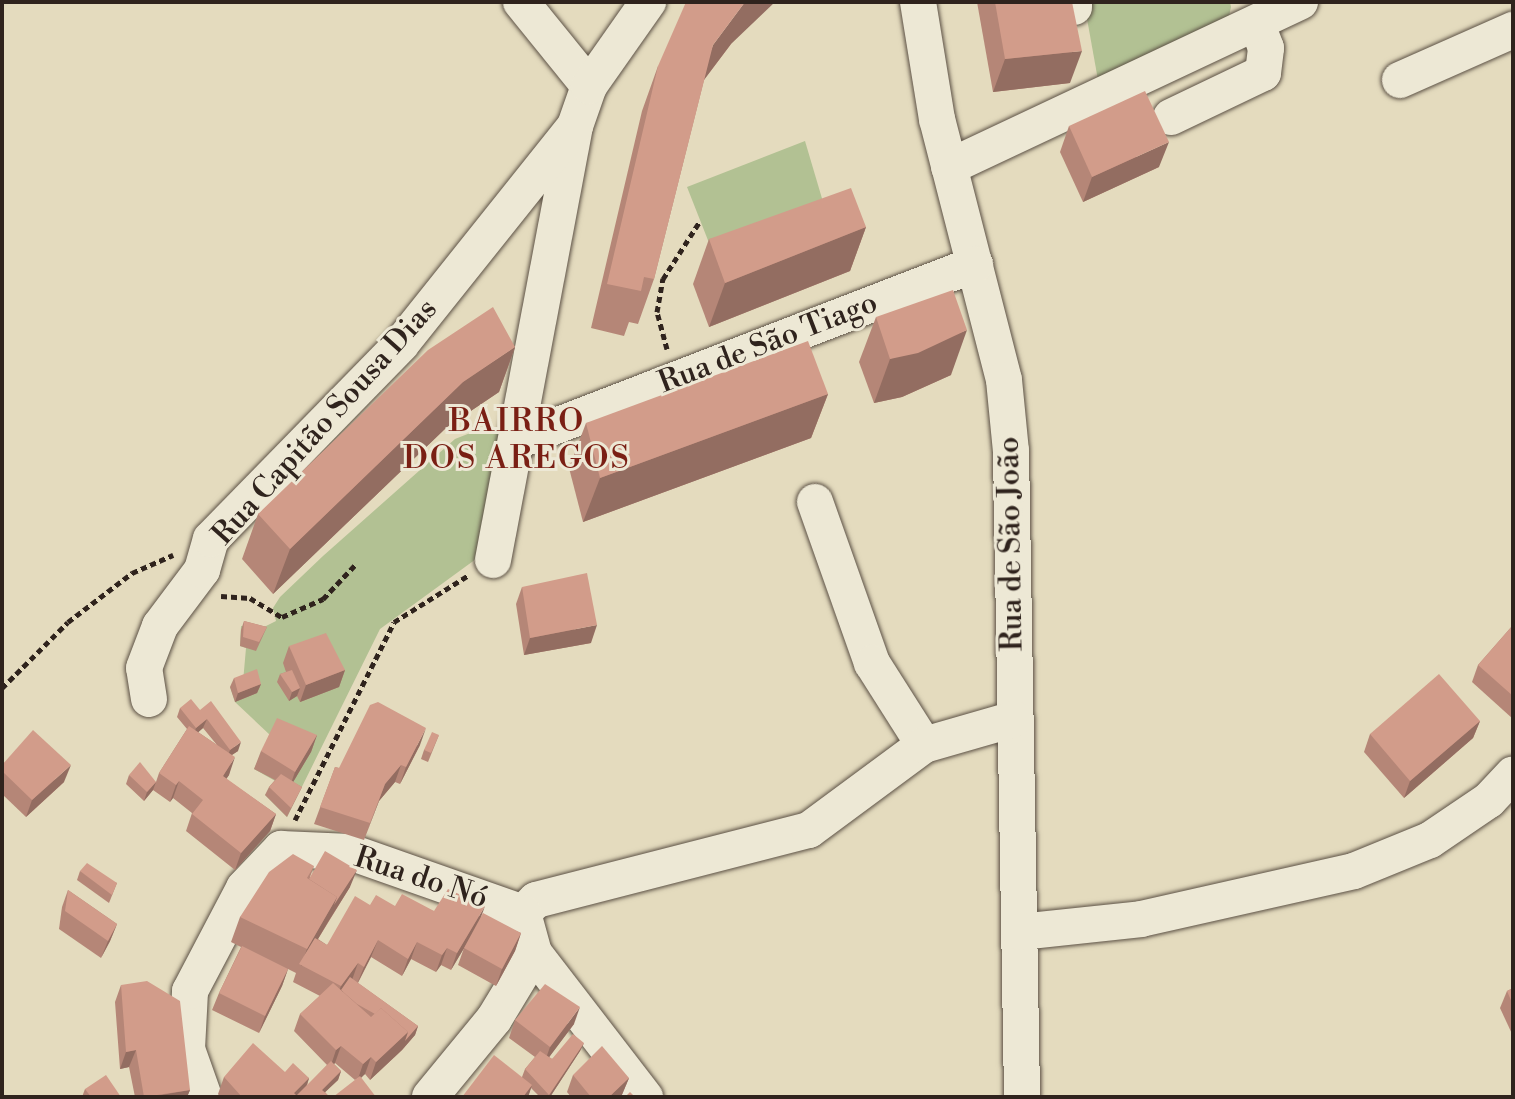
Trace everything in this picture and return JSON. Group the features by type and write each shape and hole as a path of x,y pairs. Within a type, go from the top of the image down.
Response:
{"street":[{"path":"521,2 589,86"},
{"name":"Rua Capitão Sousa Dias","path":"149,699 144,668 176,603 202,570 211,539 401,344 575,126 589,86 648,2"},
{"name":"Rua de São João","path":"918,2 949,167 1004,380 1011,451 1022,1097"},
{"path":"949,167 1252,18 1300,2"},
{"path":"1171,117 1263,73 1266,48 1252,18"},
{"path":"1400,80 1513,30"},
{"path":"493,560 575,126"},
{"name":"Rua de São Tiago","path":"517,441 975,264"},
{"path":"815,502 872,663 924,745"},
{"path":"523,913 536,900 809,830 924,745 1014,719"},
{"path":"1020,932 1141,919 1354,871 1430,840 1489,800 1513,774"},
{"path":"204,1097 187,1049 190,991 244,888 281,849"},
{"name":"Rua do Nó","path":"281,849 350,852 523,913 534,953"},
{"path":"430,1097 494,1019 534,953 645,1097"}],"path":[{"path":"677,377 661,333 659,296 671,260 700,221"},
{"path":"2,688 68,622 132,573 211,539"},
{"path":"281,849 394,622 493,560"},
{"path":"176,603 238,595 282,617 323,599 355,565"}],"green space":[{"path":"1084,2 1230,2 1231,7 1229,16 1098,80"},
{"path":"805,141 826,212 713,253 687,187"},
{"path":"488,426 500,431 476,559 380,629 287,817 265,795 277,782 254,769 270,735 235,702 230,687 243,682 246,648 240,646 241,626 262,628 276,621 273,608 280,597 323,556 455,439"}],"building":[{"path":"686,2 745,2 713,45 654,279 644,277 641,291 607,284 658,66"},
{"path":"995,2 1072,2 1082,51 1005,59"},
{"path":"1145,91 1169,142 1092,177 1069,126"},
{"path":"851,188 866,227 725,283 709,239"},
{"path":"953,290 967,330 918,353 890,359 876,317"},
{"path":"493,307 515,347 463,382 290,549 258,514 428,350"},
{"path":"808,341 828,394 600,478 586,423"},
{"path":"587,573 597,625 530,638 522,587"},
{"path":"244,621 267,627 259,642 243,637"},
{"path":"1513,625 1513,696 1478,665"},
{"path":"326,633 345,670 306,685 289,646"},
{"path":"257,669 261,684 238,693 234,678"},
{"path":"292,670 300,688 292,692 280,674"},
{"path":"1439,674 1480,721 1410,781 1370,734"},
{"path":"191,699 200,710 211,701 241,742 230,750 207,719 196,728 180,708"},
{"path":"378,702 426,728 406,767 401,765 385,784 370,823 320,807 335,767 339,768 370,705"},
{"path":"277,718 317,735 295,772 261,751"},
{"path":"189,726 235,757 223,776 276,814 241,853 192,814 203,800 179,781 176,785 159,773"},
{"path":"33,730 71,765 32,800 2,771 2,765"},
{"path":"432,732 439,735 431,753 424,750"},
{"path":"140,762 156,782 147,792 129,775"},
{"path":"281,774 302,787 291,808 269,787"},
{"path":"325,851 357,870 334,905 337,897 309,879"},
{"path":"293,854 314,866 307,878 337,897 307,949 240,917 269,872"},
{"path":"87,863 117,883 112,895 80,871"},
{"path":"448,889 485,906 457,953 447,948 442,955 417,942 408,959 378,940 364,967 358,963 341,986 299,964 315,938 327,945 355,896 370,905 376,895 395,906 402,894 434,911"},
{"path":"68,890 117,924 108,941 65,911"},
{"path":"483,913 521,933 502,969 464,948"},
{"path":"242,946 288,969 265,1016 219,993"},
{"path":"350,977 418,1026 405,1041 408,1032 381,1008 375,1014 341,990"},
{"path":"147,981 180,1001 190,1090 144,1097 136,1050 126,1052 121,985"},
{"path":"333,983 371,1017 381,1008 408,1032 376,1062 371,1057 363,1064 341,1046 336,1050 300,1014"},
{"path":"545,984 580,1007 550,1047 515,1020"},
{"path":"1513,988 1513,1005 1507,991"},
{"path":"573,1034 584,1043 549,1095 525,1069 540,1051 552,1059"},
{"path":"253,1043 285,1072 293,1063 309,1078 294,1093 298,1097 242,1097 224,1077"},
{"path":"602,1046 629,1078 609,1097 591,1097 573,1075"},
{"path":"494,1055 532,1085 523,1097 462,1097"},
{"path":"331,1061 341,1071 322,1090 329,1096 298,1097 297,1095"},
{"path":"106,1075 121,1097 91,1097 85,1089"},
{"path":"360,1076 376,1097 333,1097"}],"district":[{"name":"BAIRRO DOS AREGOS","path":"517,440"}]}
